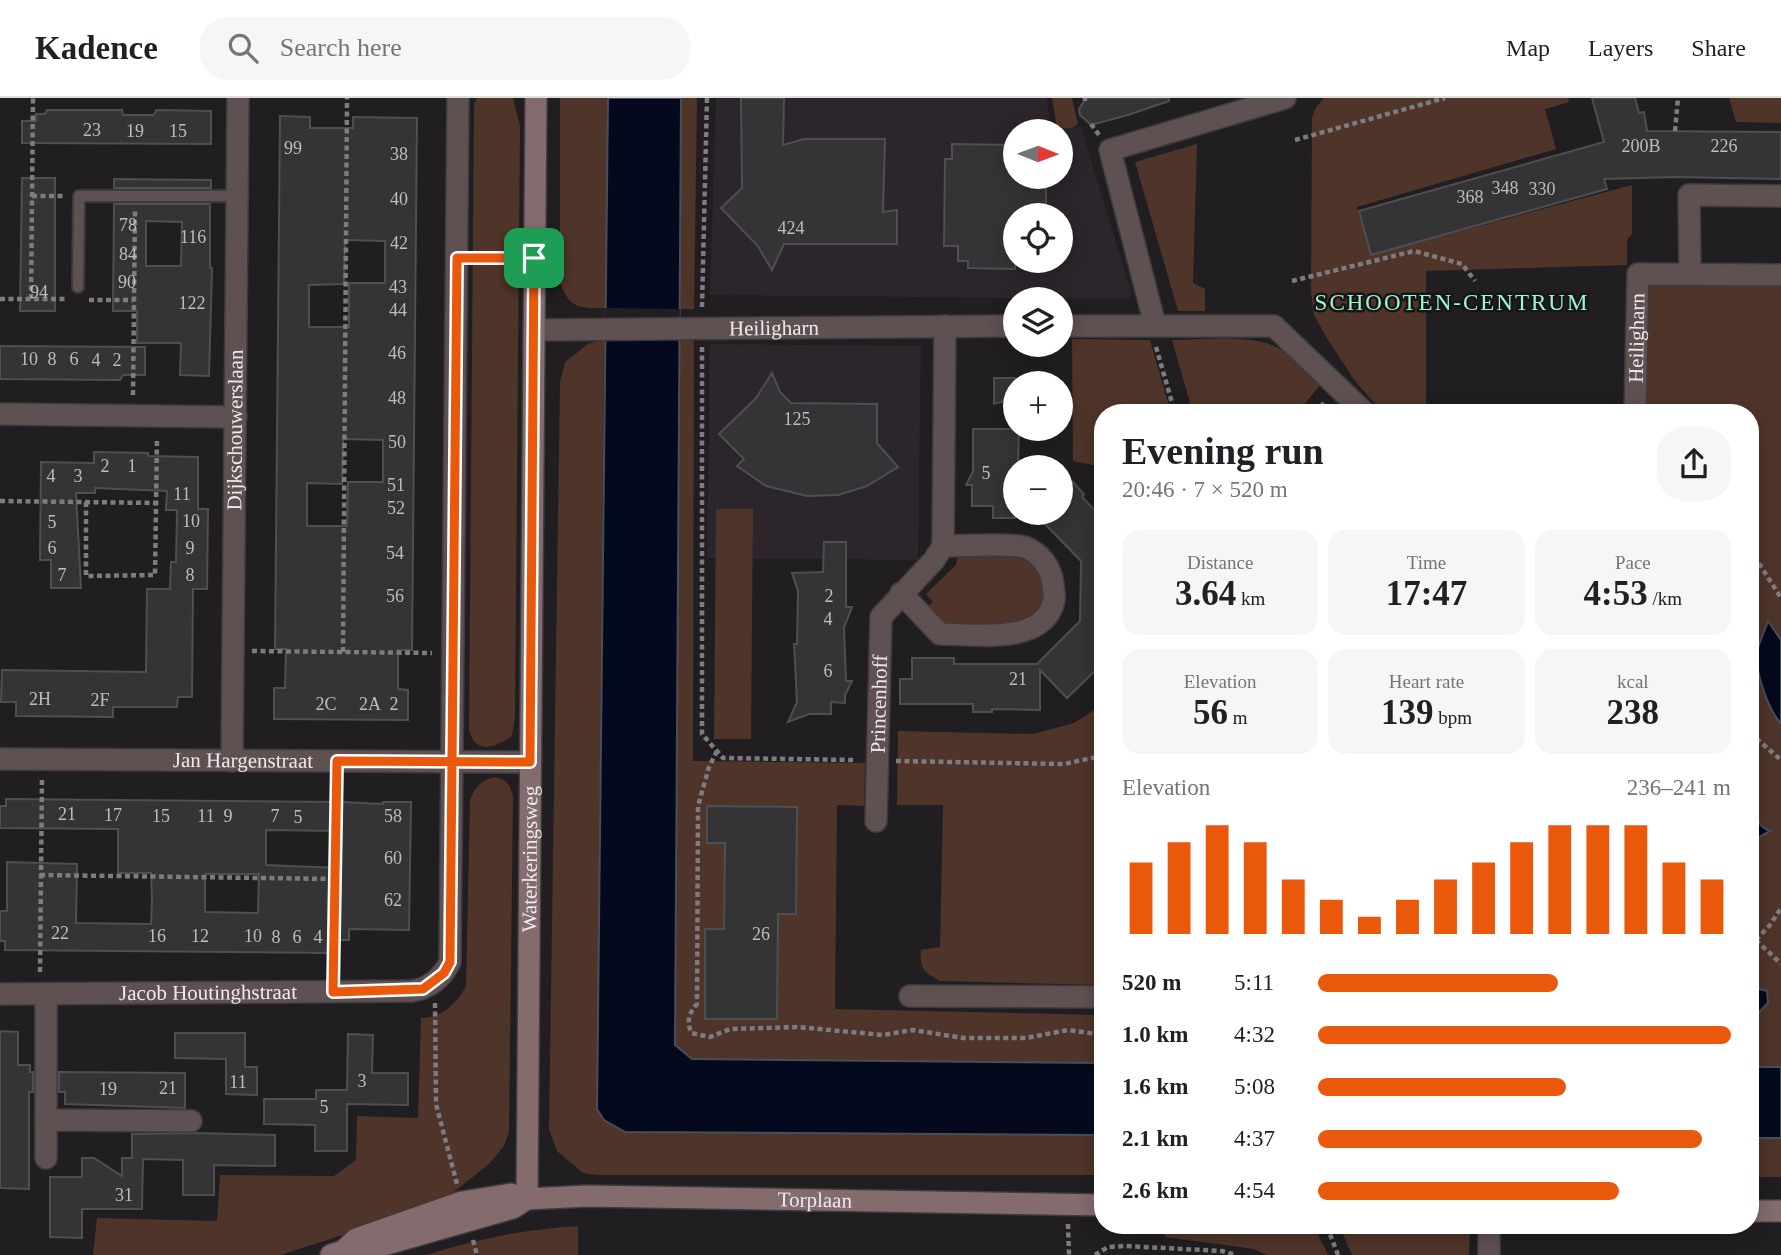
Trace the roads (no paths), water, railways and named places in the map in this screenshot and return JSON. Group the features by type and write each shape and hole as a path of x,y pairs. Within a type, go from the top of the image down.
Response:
{"street":[{"name":"Dijkschouwerslaan","path":"232,761 238,98"},
{"path":"453,761 458,98"},
{"name":"Waterkeringsweg","path":"527,1199 536,98"},
{"path":"1155,325 1110,150 1285,98"},
{"path":"1690,274 1689,195 1781,196"},
{"name":"Heiligharn","path":"1635,404 1638,274 1781,275"},
{"path":"901,593 940,634 1015,634 1035,628 1054,600 1052,574 1043,559 1023,547 943,546 945,326"},
{"name":"Heiligharn","path":"534,330 1003,326"},
{"path":"1073,326 1274,326 1356,404"},
{"path":"0,414 236,416"},
{"name":"Princenhoff","path":"876,821 881,617 934,560 943,546"},
{"name":"Jan Hargenstraat","path":"0,759 530,762"},
{"name":"Jacob Houtinghstraat","path":"0,994 412,991 430,986 444,973 450,962 453,761"},
{"path":"46,994 46,1158"},
{"path":"910,996 1094,997"},
{"path":"46,1120 191,1121"},
{"name":"Torplaan","path":"337,1253 357,1253 465,1212 513,1208 527,1199 587,1196 1094,1205"},
{"path":"1759,1211 1781,1211"},
{"path":"1489,1234 1489,1255"}],"lane":[{"path":"78,287 79,196 237,196"}],"water":[{"path":"608,98 681,98 675,1045 692,1059 1094,1063 1094,1135 625,1132 604,1120 597,1109"},
{"path":"1768,621 1781,640 1781,724 1767,700 1760,680 1761,640"},
{"path":"1759,823 1763,828 1770,831 1759,837"},
{"path":"1759,989 1767,991 1768,1003 1759,1012"},
{"path":"1759,1067 1781,1067 1781,1138 1759,1138"}],"district":[{"name":"SCHOOTEN-CENTRUM","path":"1452,302"}]}
